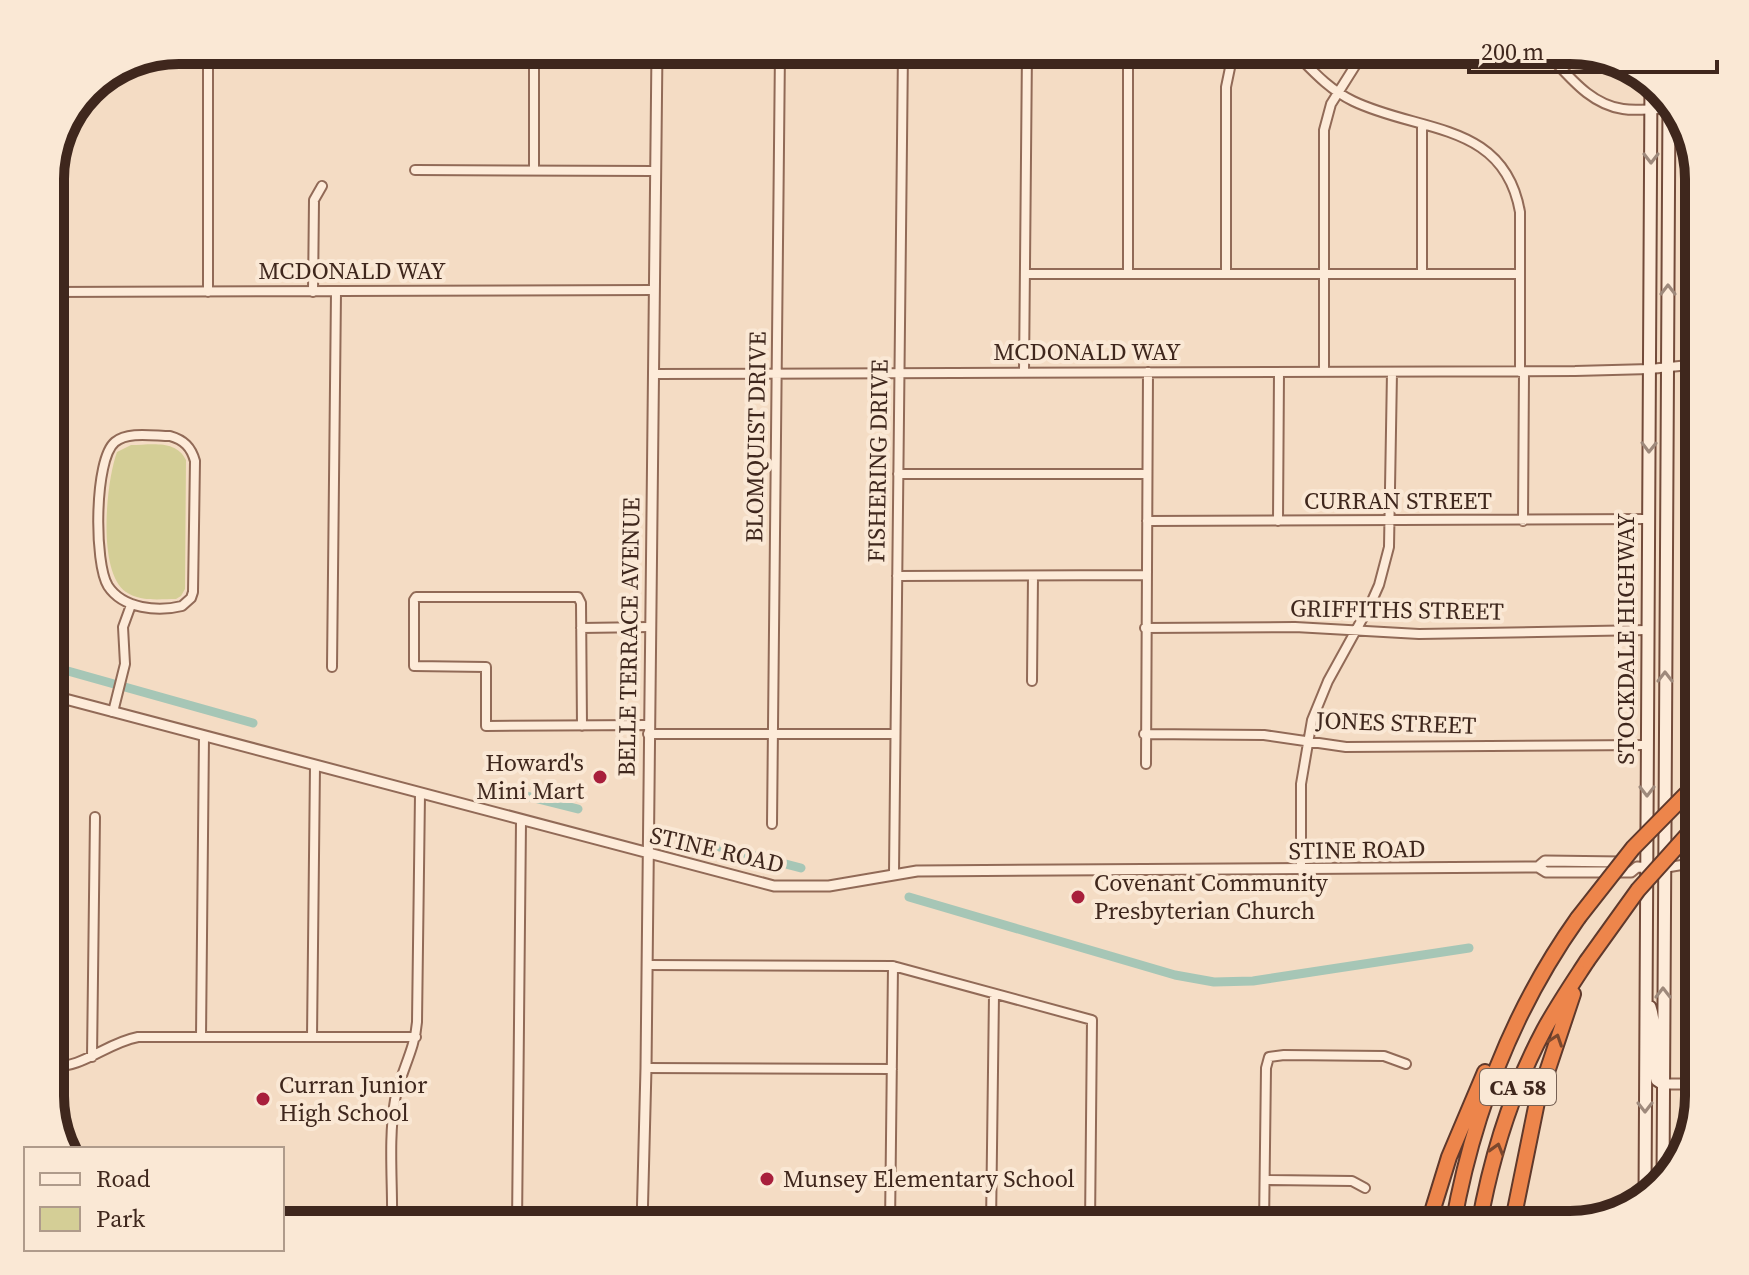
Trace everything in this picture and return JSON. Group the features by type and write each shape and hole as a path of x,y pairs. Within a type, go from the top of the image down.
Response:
{"highway":[{"name":"CA 58","path":"1456,1211 1464,1170 1488,1088 1507,1039 1531,993 1578,918 1633,848 1685,795"},
{"name":"CA 58","path":"1482,1211 1493,1161 1521,1080 1544,1030 1585,964 1638,890 1685,838"},
{"path":"1515,1211 1543,1080 1585,964"},
{"path":"1426,1211 1485,1073 1531,993"},
{"path":"1432,1211 1449,1157"}],"main road":[{"name":"STOCKDALE HIGHWAY","path":"1663,1163 1664,868 1659,368 1665,115"},
{"name":"STOCKDALE HIGHWAY","path":"1645,1184 1646,995 1642,868 1650,519 1659,368 1665,115"},
{"path":"1646,995 1654,1020 1655,1072 1657,1080 1663,1084"}],"street":[{"path":"208,64 208,292"},
{"path":"534,64 534,170"},
{"name":"BELLE TERRACE AVENUE","path":"642,1211 657,64"},
{"name":"BLOMQUIST DRIVE","path":"772,824 780,64"},
{"name":"FISHERING DRIVE","path":"894,873 903,64"},
{"path":"1024,372 1027,64"},
{"path":"1128,64 1128,274"},
{"path":"1226,274 1226,87 1231,64"},
{"path":"1307,64 1338,93 1365,106 1476,143 1506,172 1520,212 1523,521"},
{"path":"1324,372 1324,130 1331,104 1356,64"},
{"path":"1558,64 1592,98 1627,110 1660,107"},
{"path":"1422,124 1422,274"},
{"path":"415,170 654,171"},
{"path":"313,292 314,200 322,186"},
{"path":"1025,274 1520,274"},
{"name":"MCDONALD WAY","path":"64,292 653,290"},
{"path":"332,667 336,292"},
{"name":"MCDONALD WAY","path":"653,374 1522,372 1685,365"},
{"path":"1146,764 1148,372"},
{"path":"1278,521 1279,372"},
{"path":"1301,870 1301,784 1306,741 1328,681 1382,576 1389,547 1392,372"},
{"path":"170,436 189,447 195,461 193,592 187,603 175,608 131,605 109,588 102,569 99,510 108,452 123,437 170,436"},
{"path":"898,474 1147,474"},
{"name":"CURRAN STREET","path":"1147,521 1650,519"},
{"path":"897,576 1146,575"},
{"path":"1032,681 1033,576"},
{"path":"582,726 581,603 578,597 416,597 413,603 414,666 486,667 486,726 895,734"},
{"path":"113,712 126,655 123,627 131,605"},
{"path":"581,628 650,627"},
{"name":"GRIFFITHS STREET","path":"1145,628 1295,627 1419,634 1648,630"},
{"name":"STINE ROAD","path":"64,699 754,883 790,888 829,886 917,871 1538,867 1545,861 1630,862 1642,868 1664,868"},
{"name":"JONES STREET","path":"1144,734 1254,734 1346,747 1647,745"},
{"path":"201,1037 204,736"},
{"path":"312,1037 315,766"},
{"path":"392,1211 394,1113 399,1085 416,1037 420,794"},
{"path":"92,1057 95,817"},
{"path":"517,1211 521,822"},
{"path":"1664,868 1685,864"},
{"path":"647,965 893,966 1092,1020 1090,1211"},
{"path":"890,1211 893,966"},
{"path":"991,1211 994,994"},
{"path":"64,1066 92,1057 125,1039 416,1037"},
{"path":"1264,1211 1266,1068 1269,1057 1384,1056 1406,1064"},
{"path":"646,1068 892,1069"},
{"path":"1663,1084 1685,1084"},
{"path":"1265,1180 1352,1181 1365,1188"}],"green space":[{"path":"131,445 169,446 182,453 186,460 185,589 176,599 150,599 126,592 111,566 106,526 110,484 117,452"}],"waterway":[{"path":"64,670 253,723"},
{"path":"491,787 578,809"},
{"path":"665,833 801,868"},
{"path":"909,897 1175,975 1214,982 1253,981 1469,948"}],"place":[{"name":"Howard's Mini Mart","path":"600,777"},
{"name":"Covenant Community Presbyterian Church","path":"1078,897"},
{"name":"Curran Junior High School","path":"263,1099"},
{"name":"Munsey Elementary School","path":"767,1179"}]}
